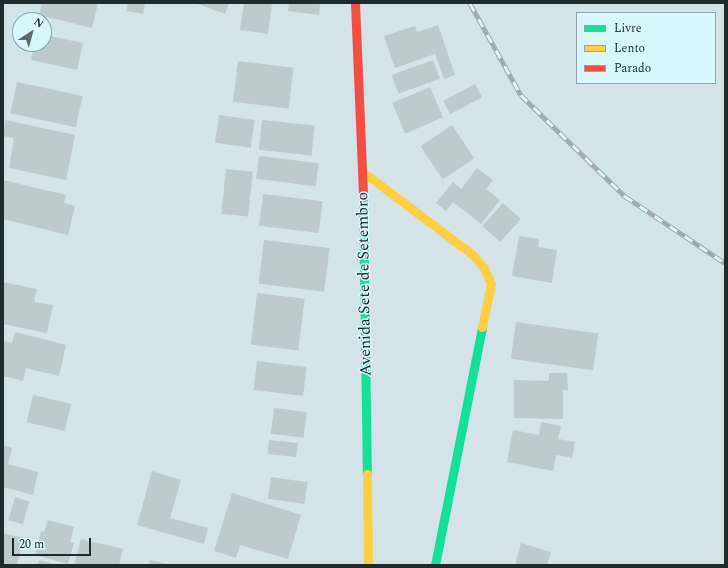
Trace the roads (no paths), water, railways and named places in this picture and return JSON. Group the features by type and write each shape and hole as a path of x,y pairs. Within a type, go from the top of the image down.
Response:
{"street":[{"name":"Avenida Sete de Setembro","path":"355,3 363,172 368,565"},
{"path":"363,172 472,254 484,268 491,284 435,565"}],"railway":[{"path":"470,3 521,95 625,196 725,263"}]}
